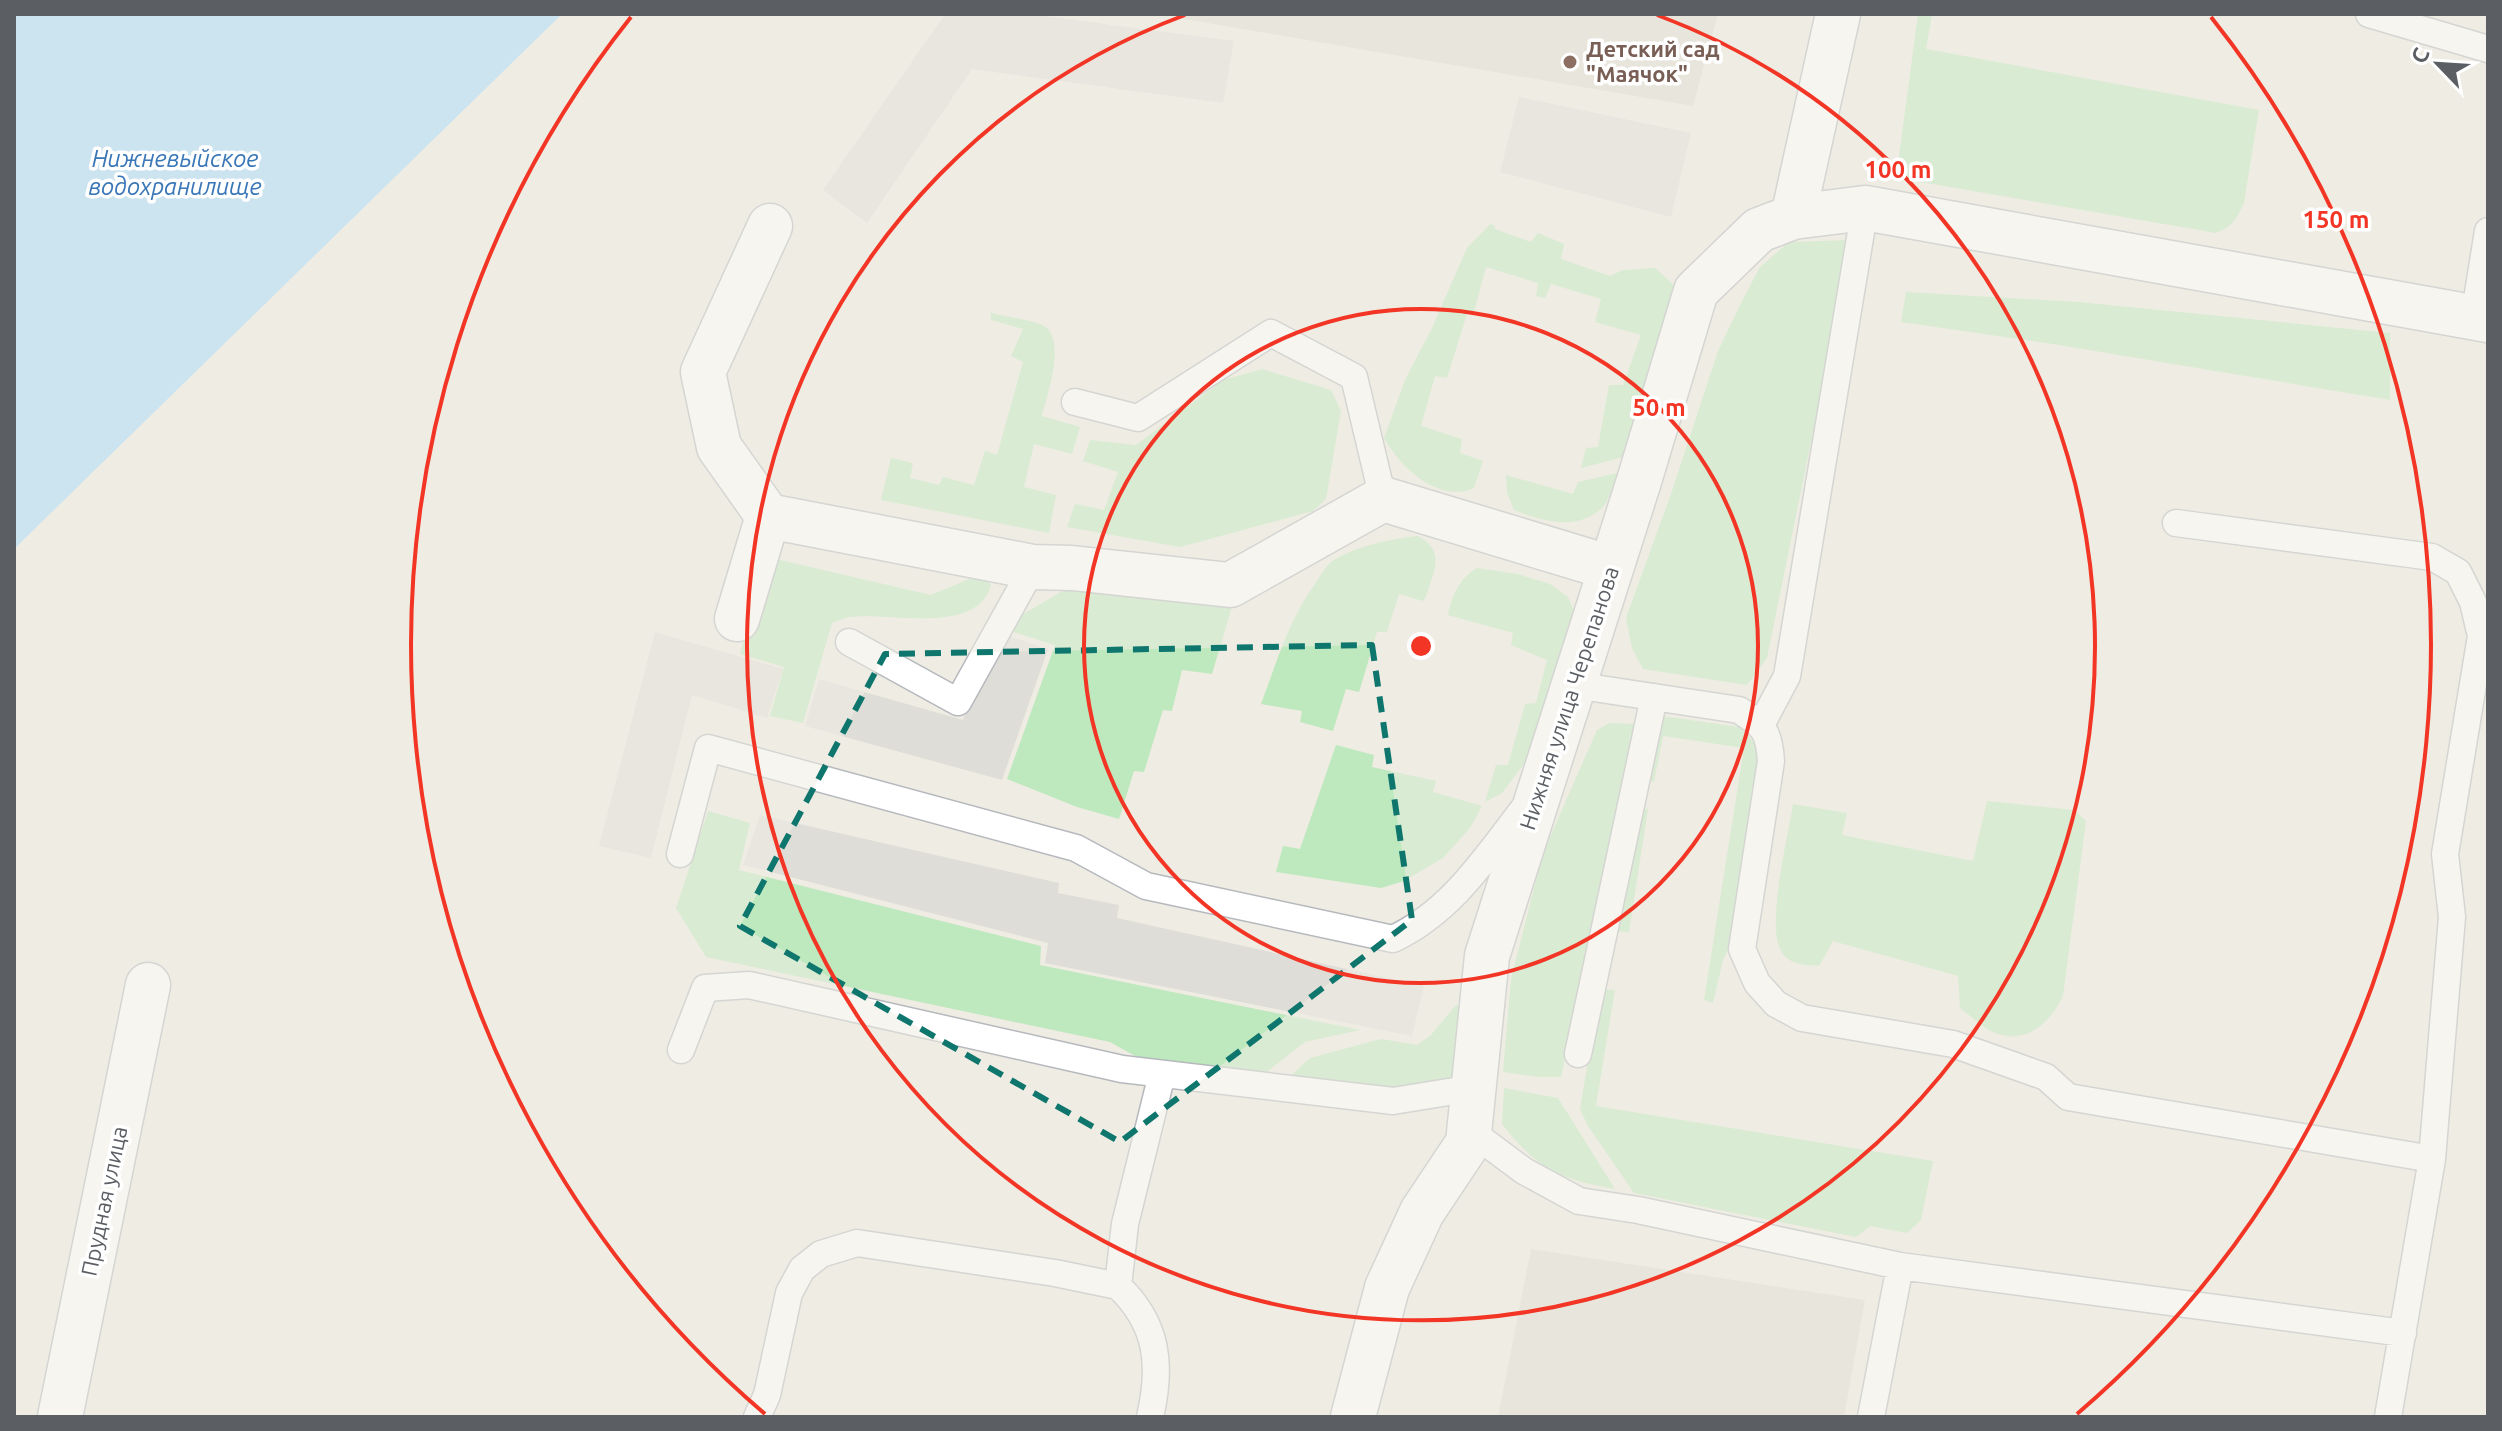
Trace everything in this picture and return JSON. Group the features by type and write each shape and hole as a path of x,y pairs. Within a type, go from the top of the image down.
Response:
{"street":[{"path":"1793,217 1838,14"},
{"name":"Нижняя улица Черепанова","path":"1353,1417 1387,1288 1422,1212 1468,1143 1487,956 1696,291 1759,230 1793,217 1865,208 2481,319"},
{"path":"770,226 703,372 719,447 768,516 1033,567 1072,568 1230,585 1383,499 1611,568"},
{"path":"737,619 768,516"},
{"name":"Прудная улица","path":"60,1417 148,985"}],"lane":[{"path":"2369,14 2488,49"},
{"path":"1761,725 1787,676 1865,208"},
{"path":"2481,319 2488,231"},
{"path":"1075,402 1138,418 1271,333 1354,377 1383,499"},
{"path":"2176,523 2432,557 2458,572 2473,602 2481,636 2445,854 2452,917 2432,1159 2388,1417"},
{"path":"849,642 958,702 1033,567"},
{"path":"1574,685 1739,710 1761,725 1770,740 1771,761 1742,949 1757,983 1776,1004 1802,1018 1953,1044 2046,1077 2068,1097 2432,1159"},
{"path":"1578,1054 1654,697"},
{"path":"680,854 708,748 1076,848 1146,886 1393,939 1418,927 1444,907 1542,785"},
{"path":"681,1050 705,988 749,985 1122,1069 1471,1109 1524,1171 1579,1201 1638,1210 1900,1266 2403,1333"},
{"path":"1118,1286 1125,1224 1162,1074"},
{"path":"757,1417 767,1395 789,1293 802,1269 821,1254 857,1243 1055,1273 1118,1286 1136,1303 1149,1327 1157,1357 1150,1417"},
{"path":"1871,1417 1900,1266"}],"highlighted area":[{"path":"1372,645 1412,920 1120,1142 740,926 885,654"}],"shaded area":[{"path":"945,14 1028,14 1234,41 1223,103 972,69 867,223 823,190"},
{"name":"Детский сад \"Маячок\"","path":"1178,14 1718,14 1693,106 1178,18"},
{"path":"1519,97 1691,133 1671,217 1500,172"},
{"path":"993,631 1048,649 1002,780 805,726 819,679 963,720"},
{"path":"655,632 783,669 767,718 692,695 651,858 599,846"},
{"path":"760,815 1059,883 1058,893 1119,905 1117,918 1424,986 1412,1036 1045,963 1048,943 743,865"},
{"path":"1531,1249 1865,1300 1844,1417 1498,1417"}],"green space":[{"path":"1918,14 1932,14 1926,49 2259,110 2244,203 2236,218 2216,233 1903,179 1897,171"},
{"path":"1490,224 1495,229 1531,242 1538,233 1564,244 1561,259 1610,276 1623,270 1655,268 1676,287 1674,322 1623,457 1581,468 1586,448 1598,447 1609,385 1623,385 1641,335 1595,322 1601,299 1551,284 1545,298 1536,296 1538,283 1486,267 1473,315 1467,314 1447,378 1435,376 1421,426 1462,439 1460,453 1483,461 1474,488 1461,492 1447,491 1434,487 1410,471 1384,438 1405,380 1467,248"},
{"path":"1852,240 1767,658 1747,685 1643,669 1632,648 1626,618 1718,351 1741,303 1760,267 1789,242"},
{"path":"1906,292 2079,302 2390,333 2390,400 1901,322"},
{"path":"991,313 1036,323 1050,332 1054,342 1054,367 1042,416 1080,427 1072,454 1034,444 1024,487 1056,495 1049,533 881,500 891,458 913,463 910,478 939,485 943,477 974,485 985,451 997,455 1023,362 1011,356 1023,329 991,320"},
{"path":"1262,369 1331,390 1341,411 1326,499 1313,511 1180,547 1067,527 1075,504 1104,510 1118,472 1083,461 1090,440 1136,445 1223,380"},
{"path":"1618,473 1603,507 1593,515 1571,522 1536,518 1514,510 1507,493 1506,475 1573,494 1578,482"},
{"path":"1418,536 1432,548 1436,562 1426,596 1423,601 1399,594 1387,632 1377,632 1359,692 1346,689 1333,731 1300,722 1302,711 1261,704 1290,627 1329,564 1359,549"},
{"path":"767,557 931,595 983,576 991,585 983,601 969,611 951,616 850,617 832,623 803,723 770,716 784,667 740,654"},
{"path":"1477,568 1518,574 1550,584 1568,597 1580,625 1578,653 1527,760 1502,793 1485,802 1496,765 1508,765 1525,704 1536,703 1547,660 1511,645 1513,633 1448,615 1457,588"},
{"path":"1083,579 1227,601 1231,610 1212,674 1182,670 1172,711 1163,710 1144,772 1134,771 1119,819 1077,807 1007,779 1055,645 1004,629 1013,620"},
{"path":"1662,716 1739,727 1754,742 1759,755 1729,948 1723,960 1713,1003 1704,1000 1744,748 1663,736 1654,782 1643,780"},
{"path":"1610,723 1637,724 1561,1077 1503,1072 1511,979 1543,853 1597,730"},
{"path":"1336,745 1374,755 1372,767 1436,781 1433,792 1482,806 1470,828 1443,858 1404,881 1381,888 1276,872 1283,846 1300,849"},
{"path":"1987,801 2074,810 2086,821 2063,996 2045,1022 2019,1036 1998,1034 1960,1008 1958,976 1833,941 1819,966 1798,963 1784,956 1777,938 1777,901 1793,804 1847,813 1842,835 1973,861"},
{"path":"1638,808 1648,809 1629,932 1615,931"},
{"path":"708,811 750,823 739,870 1041,946 1040,965 1360,1030 1305,1042 1264,1074 1137,1057 1110,1042 706,957 676,908"},
{"path":"1600,990 1615,990 1596,1106 1933,1161 1921,1220 1907,1233 1870,1226 1856,1237 1634,1193 1588,1126 1580,1109"},
{"path":"1456,1005 1466,1006 1462,1061 1451,1079 1411,1090 1286,1080 1310,1058 1381,1039 1417,1045 1431,1035"},
{"path":"1504,1088 1558,1098 1615,1189 1564,1176 1538,1162 1527,1152 1502,1124"}],"water":[{"name":"Нижневыйское водохранилище","path":"14,14 562,14 14,549"}],"place":[{"name":"Детский сад \"Маячок\"","path":"1570,62"}]}
